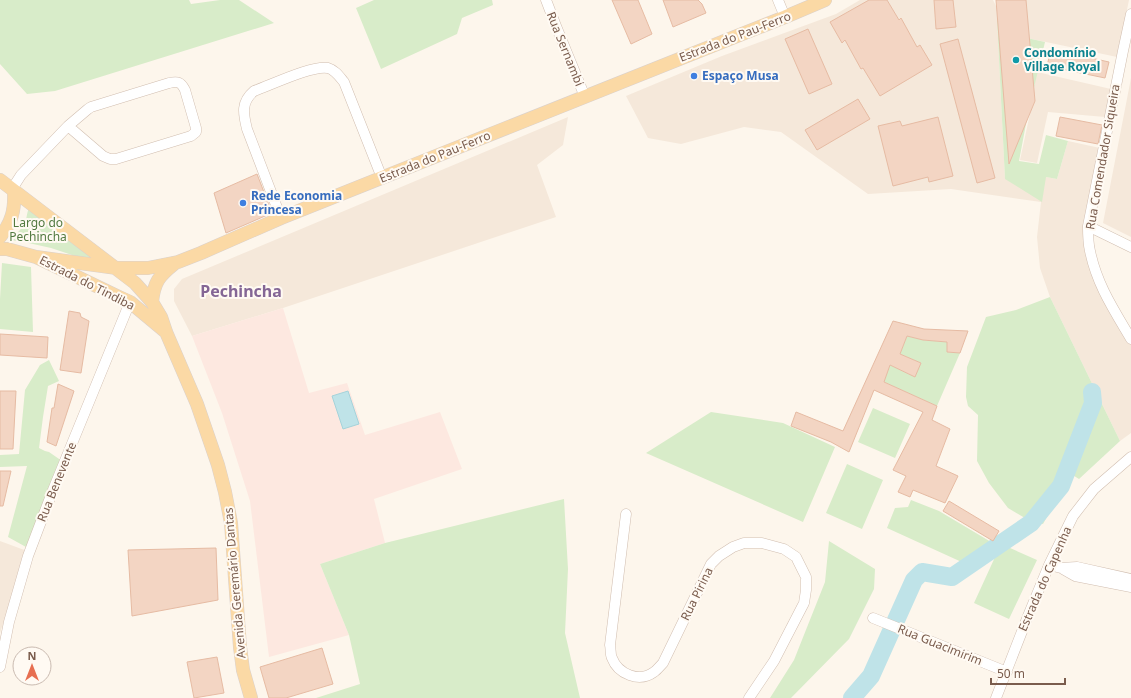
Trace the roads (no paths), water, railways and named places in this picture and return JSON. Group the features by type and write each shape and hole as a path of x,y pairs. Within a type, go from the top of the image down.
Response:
{"main road":[{"name":"Estrada do Pau-Ferro","path":"36,257 117,268 148,268 178,262 280,218 825,0"},
{"name":"Avenida Geremário Dantas","path":"0,180 135,283 152,302 161,317 197,404 218,464 225,492 231,523 240,647 243,670 251,698"},
{"path":"0,237 7,228 12,216 14,205 13,190"},
{"name":"Estrada do Tindiba","path":"0,249 7,249 36,257 130,302 166,332"},
{"path":"152,302 153,289 163,273 178,262"}],"street":[{"name":"Rua Sernambi","path":"546,0 585,97"},
{"path":"778,0 785,17"},
{"name":"Rua Comendador Siqueira","path":"1131,14 1088,226 1090,250 1096,275 1106,296 1131,339"},
{"path":"280,218 247,129 244,116 244,105 248,97 254,91 304,71 319,67 329,68 336,72 344,82 382,178"},
{"path":"13,190 22,175 68,126 91,108 174,82 179,82 183,85 196,132 191,136 116,159 110,159 103,156 68,126"},
{"path":"1088,226 1131,247"},
{"name":"Rua Benevente","path":"0,667 9,622 28,556 53,490 130,302"},
{"name":"Estrada do Capenha","path":"996,698 1049,565 1073,516 1094,489 1131,457"},
{"name":"Rua Pirina","path":"626,514 610,645 611,657 618,668 628,675 641,677 653,673 663,663 711,564 719,556 732,547 744,543 762,543 784,549 796,557 806,577 804,603 774,661 749,698"},
{"path":"1049,565 1061,568 1075,576 1131,587"},
{"path":"1061,568 1078,567 1131,579"},
{"name":"Rua Guacimirim","path":"873,618 1007,672"}],"water":[{"path":"348,391 359,424 343,429 332,396"}],"waterway":[{"path":"852,698 871,676 914,580 922,572 952,577 1031,523 1061,486 1093,403 1092,392"}],"place":[{"name":"Condomínio Village Royal","path":"1016,60"},
{"name":"Espaço Musa","path":"694,76"},
{"name":"Rede Economia Princesa","path":"243,203"}],"district":[{"name":"Pechincha","path":"241,291"}],"park label":[{"name":"Largo do Pechincha","path":"38,230"}]}
